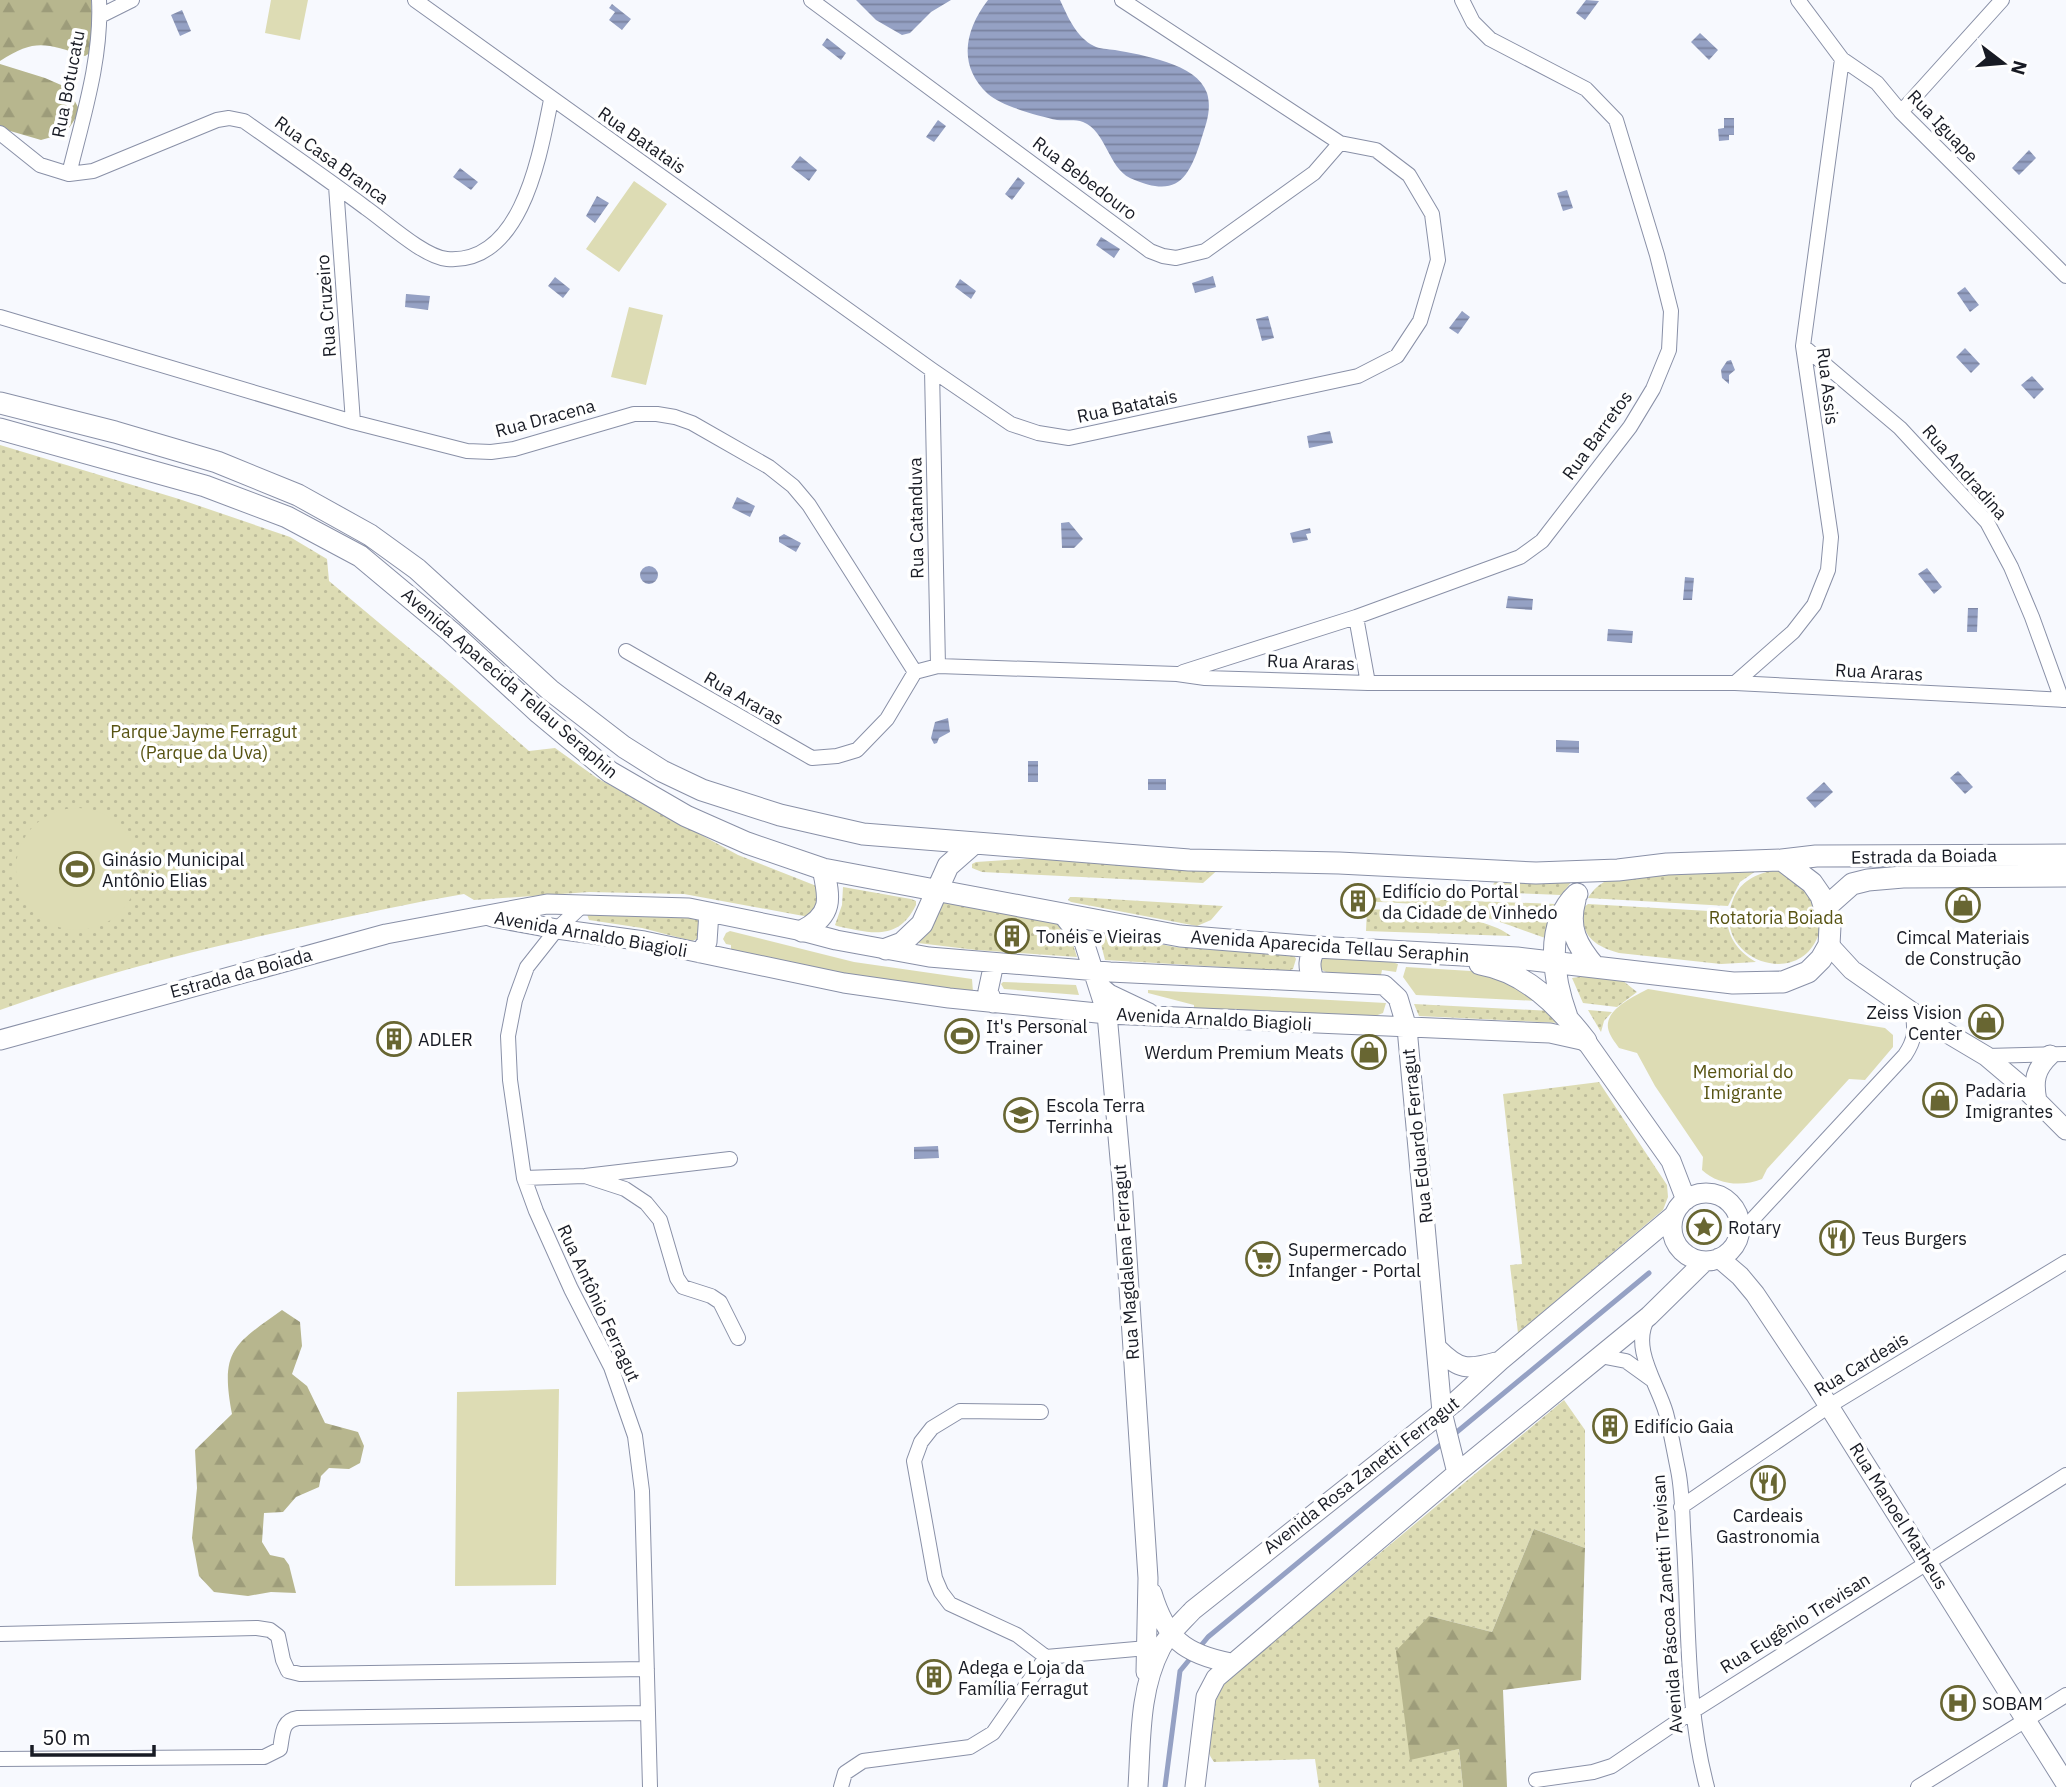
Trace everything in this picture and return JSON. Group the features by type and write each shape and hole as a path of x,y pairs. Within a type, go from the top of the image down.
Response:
{"main road":[{"name":"Avenida Aparecida Tellau Seraphin","path":"0,403 115,432 217,462 298,495 370,535 417,569 550,690 624,747 662,771 702,790 780,815 863,834 1189,860 1339,863 1504,872 1618,870 1667,864 1748,861"},
{"name":"Avenida Aparecida Tellau Seraphin","path":"0,429 205,485 287,517 360,556 452,632 539,713 610,772 687,816 747,842 823,869 1180,936 1555,962 1733,983 1783,982 1808,972 1821,959 1829,945"},
{"path":"886,949 902,943 922,924 948,866 973,844"},
{"name":"Estrada da Boiada","path":"1748,861 1816,856 2066,855"},
{"path":"1782,860 1812,883 1821,897 1830,926 1829,945 1852,970 1912,1012 1986,1056 2066,1130"},
{"path":"802,931 817,924 826,910 829,897 823,869"},
{"path":"1568,1018 1558,985 1555,962 1557,925 1566,905 1577,894 1618,870"},
{"name":"Estrada da Boiada","path":"1825,908 1852,884 1868,880 1903,877 2066,876"},
{"path":"1577,894 1571,914 1573,935 1595,967"},
{"name":"Avenida Arnaldo Biagioli","path":"484,916 547,904 689,908 929,957 994,963 1096,978 1372,983"},
{"path":"700,953 707,942 709,912"},
{"name":"Rua Magdalena Ferragut","path":"1063,915 1084,942 1107,1014 1122,1181 1148,1578 1144,1702"},
{"name":"Estrada da Boiada","path":"0,1040 386,934 484,916"},
{"name":"Avenida Arnaldo Biagioli","path":"484,916 644,941 844,983 993,1003 1107,1014 1550,1033 1586,1041"},
{"path":"1313,980 1309,968 1311,955 1316,947"},
{"path":"1403,950 1490,966 1516,975 1568,1018 1671,1161 1680,1208"},
{"path":"993,1003 988,991 994,963"},
{"path":"1096,978 1109,994 1152,1016"},
{"name":"Rua Eduardo Ferragut","path":"1372,983 1392,990 1398,998 1407,1028 1442,1412 1457,1473"},
{"path":"2037,1101 2034,1082 2036,1072 2041,1063 2058,1054"},
{"path":"1195,1787 1206,1697 1216,1678 1457,1473 1649,1316 1712,1260 1735,1244 1739,1234 1738,1216 1727,1201 1711,1194 1701,1194 1680,1208 1672,1226 1678,1246 1694,1259 1712,1260"},
{"name":"Avenida Rosa Zanetti Ferragut","path":"1138,1787 1144,1702 1150,1674 1170,1634 1233,1576 1442,1412 1680,1208"},
{"name":"Rua Manoel Matheus","path":"1712,1260 1740,1276 1755,1294 1829,1406 2066,1784"},
{"path":"1438,1349 1453,1364 1472,1368 1500,1361"},
{"name":"Rua Magdalena Ferragut","path":"1148,1578 1158,1611 1170,1634"},
{"path":"1170,1634 1187,1648 1231,1663"}],"street":[{"name":"Rua Botucatu","path":"69,173 94,66 100,16 99,0"},
{"path":"100,16 132,0"},
{"name":"Rua Batatais","path":"415,0 551,100 1012,424 1038,433 1069,438 1358,376 1396,356 1420,321 1438,260 1432,214 1409,175 1376,150 1339,143 1122,0"},
{"name":"Rua Bebedouro","path":"811,0 1150,251 1163,256 1176,258 1205,251 1314,173 1339,143"},
{"name":"Rua Barretos","path":"1177,674 1356,617 1520,557 1542,541 1630,427 1653,389 1669,350 1671,311 1616,120 1586,89 1490,39 1473,22 1462,0"},
{"name":"Rua Iguape","path":"1798,0 1842,58 1877,83 1901,112 2066,276"},
{"path":"1901,112 2002,0"},
{"name":"Rua Assis","path":"1735,683 1793,632 1814,605 1828,570 1831,537 1803,346 1842,58"},
{"name":"Rua Casa Branca","path":"0,133 40,165 69,173 93,172 217,120 229,118 244,121 428,252 446,259 467,257 486,250 507,234 517,215 542,145 551,100"},
{"name":"Rua Cruzeiro","path":"336,186 353,422"},
{"name":"Rua Dracena","path":"0,317 353,422 467,451 514,449 634,414 657,414 692,423 769,467 793,486 809,505 915,672"},
{"name":"Rua Andradina","path":"1803,346 1900,428 1987,522 2011,567 2064,700"},
{"name":"Rua Catanduva","path":"932,370 938,666"},
{"path":"1356,617 1368,684"},
{"name":"Rua Araras","path":"626,651 812,758 837,756 857,750 887,719 915,672 938,666 1368,684 1735,683 2064,700"},
{"name":"Rua Antônio Ferragut","path":"584,904 557,929 527,967 514,1000 508,1036 513,1112 524,1178 536,1211 611,1367 635,1436 642,1491 650,1787"},
{"path":"1739,1234 1905,1055 1914,1042 1916,1028 1912,1012"},
{"path":"1986,1056 2058,1054"},
{"path":"524,1178 585,1177 730,1159"},
{"path":"585,1177 625,1189 646,1203 660,1220 677,1278 683,1287 711,1296 720,1302 738,1338"},
{"name":"Rua Cardeais","path":"1681,1507 1829,1406 2066,1262"},
{"name":"Avenida Páscoa Zanetti Trevisan","path":"1649,1316 1641,1329 1643,1346 1652,1380 1665,1410 1679,1475 1693,1711 1698,1753 1707,1787"},
{"path":"1600,1356 1626,1361 1652,1380"},
{"path":"1041,1412 960,1411 932,1428 920,1442 915,1461 934,1578 941,1592 950,1604 1017,1635 1046,1657 1147,1648 1170,1634"},
{"name":"Rua Eugênio Trevisan","path":"1536,1780 1593,1772 1612,1766 1693,1711 2066,1475"},
{"path":"0,1634 257,1628 270,1630 278,1636 288,1671 300,1674 647,1669"},
{"path":"841,1787 845,1773 863,1761 970,1747 993,1733 1046,1657"},
{"path":"1918,1787 2066,1695"},
{"path":"0,1759 264,1757 280,1749 285,1723 289,1719 298,1718 648,1713"}],"green space":[{"path":"0,0 91,0 92,15 100,44 103,45 85,56 50,46 32,46 0,61"},
{"path":"271,0 308,0 300,40 265,33"},
{"path":"0,64 68,88 80,111 66,133 41,140 0,128"},
{"path":"634,181 667,204 619,272 586,249"},
{"path":"629,307 663,315 646,385 611,377"},
{"name":"Parque Jayme Ferragut (Parque da Uva)","path":"0,445 179,499 290,537 327,559 329,581 529,751 555,748 597,778 738,855 819,887 819,904 809,917 684,894 589,892 474,900 464,894 188,953 75,985 0,1010"},
{"name":"Ginásio Municipal Antônio Elias","path":"77,808 100,813 120,826 133,846 138,869 133,892 120,912 100,925 77,930 54,925 34,912 21,892 16,869 21,846 34,826 54,813"},
{"path":"1054,857 1221,867 1203,883 982,872 972,868 972,864 976,862"},
{"name":"Rotatoria Boiada","path":"1774,870 1790,872 1821,904 1818,936 1807,953 1793,962 1776,964 1759,960 1744,951 1734,937 1729,920 1733,900 1744,883"},
{"path":"1756,871 1740,882 1728,906 1588,898 1608,880 1641,873"},
{"path":"1576,876 1561,895 1487,892 1498,878"},
{"path":"843,887 911,899 916,901 916,905 909,917 892,930 872,932 837,926 835,925 842,905"},
{"path":"1070,897 1223,906 1211,920 1197,926 1071,902 1068,900"},
{"path":"1360,897 1556,904 1551,940 1450,908 1360,901"},
{"path":"940,899 1060,924 1071,938 1077,957 918,943"},
{"path":"1588,904 1726,912 1728,928 1734,942 1756,962 1721,964 1610,950 1596,943 1586,932 1583,917 1584,907"},
{"path":"1367,909 1421,912 1462,918 1498,928 1511,936 1366,931"},
{"path":"587,914 695,917 699,922 697,939 692,941 642,928 589,920"},
{"path":"730,931 854,962 972,979 973,992 871,979 731,950 731,945 726,944 723,939"},
{"path":"1098,932 1175,947 1294,955 1296,959 1293,969 1287,971 1105,960"},
{"path":"1323,956 1383,959 1398,964 1396,972 1382,970 1381,975 1330,974 1320,969 1318,959"},
{"path":"1406,967 1487,972 1537,1001 1416,995 1403,977"},
{"path":"1585,976 1622,980 1637,992 1617,1007 1583,1003 1572,978"},
{"path":"1001,984 1076,985 1079,995 1004,989"},
{"name":"Memorial do Imigrante","path":"1648,989 1885,1028 1893,1035 1893,1047 1865,1080 1849,1079 1767,1169 1762,1179 1738,1184 1723,1182 1702,1170 1703,1157 1655,1086 1637,1053 1619,1048 1608,1028 1608,1021 1616,1009"},
{"path":"1148,990 1386,1003 1383,1013 1375,1016 1194,1009 1194,1005 1148,993"},
{"path":"1414,1004 1551,1011 1560,1023 1419,1016"},
{"path":"1588,1010 1612,1012 1604,1021 1601,1032"},
{"path":"1599,1082 1667,1185 1668,1197 1663,1210 1518,1333 1510,1265 1522,1264 1503,1094"},
{"path":"282,1310 300,1322 302,1346 292,1374 307,1386 325,1423 358,1432 364,1446 360,1463 349,1469 329,1468 321,1476 319,1487 296,1497 283,1512 264,1513 262,1542 270,1555 284,1558 289,1565 296,1593 271,1592 248,1596 214,1592 199,1576 192,1538 197,1488 195,1450 232,1414 228,1376 234,1352 252,1332"},
{"path":"559,1389 556,1585 455,1586 457,1392"},
{"path":"1564,1400 1585,1430 1585,1548 1534,1529 1492,1632 1429,1616 1410,1759 1459,1749 1463,1787 1319,1787 1315,1759 1214,1762 1206,1742 1206,1732 1212,1710 1226,1681"},
{"path":"1534,1529 1585,1548 1581,1680 1503,1690 1507,1787 1463,1787 1459,1749 1410,1760 1396,1651 1429,1616 1492,1632"}],"water":[{"path":"856,0 951,0 931,12 910,33 902,35 876,20"},
{"path":"988,0 1060,0 1077,32 1094,46 1167,62 1192,74 1207,93 1209,111 1196,155 1185,176 1169,186 1145,184 1130,178 1117,166 1097,133 1083,122 1057,120 1021,110 988,94 972,71 968,47 974,23"},
{"path":"1586,0 1599,1 1585,20 1576,13"},
{"path":"612,4 631,19 622,30 609,20 615,12 609,8"},
{"path":"182,10 191,31 180,36 171,15"},
{"path":"1700,33 1718,50 1709,60 1691,42"},
{"path":"827,38 846,53 841,60 822,45"},
{"path":"1724,118 1734,118 1734,135 1729,135 1729,140 1719,141 1718,129 1724,128"},
{"path":"938,120 946,126 934,142 926,137"},
{"path":"2029,150 2036,158 2019,175 2012,168"},
{"path":"800,156 817,170 809,181 791,167"},
{"path":"460,168 478,182 471,190 453,177"},
{"path":"1018,177 1025,183 1012,200 1005,194"},
{"path":"1567,190 1573,208 1563,211 1557,193"},
{"path":"597,196 609,203 595,223 586,216"},
{"path":"1101,237 1120,249 1114,258 1096,245"},
{"path":"1213,276 1216,287 1195,293 1192,283"},
{"path":"555,277 570,289 563,298 548,286"},
{"path":"960,279 976,291 971,299 955,287"},
{"path":"1965,287 1979,305 1970,312 1957,293"},
{"path":"406,294 430,296 428,310 405,307"},
{"path":"1462,311 1470,317 1458,334 1449,328"},
{"path":"1268,316 1274,338 1262,341 1256,319"},
{"path":"1965,348 1980,364 1971,373 1956,357"},
{"path":"1731,360 1735,370 1729,375 1729,384 1722,378 1721,370 1727,361"},
{"path":"2032,376 2044,389 2034,399 2021,385"},
{"path":"1330,431 1333,443 1309,448 1307,436"},
{"path":"737,497 755,506 750,517 732,508"},
{"path":"1069,522 1083,539 1074,548 1062,548 1061,523"},
{"path":"1310,528 1311,533 1306,534 1308,540 1293,543 1290,533"},
{"path":"784,534 801,543 796,552 779,542 779,537"},
{"path":"649,566 655,569 658,575 655,581 649,584 643,581 640,575 643,569"},
{"path":"1927,568 1942,587 1934,594 1918,574"},
{"path":"1685,577 1694,578 1692,600 1683,600"},
{"path":"1508,596 1533,599 1532,610 1506,608"},
{"path":"1968,608 1978,608 1977,632 1967,632"},
{"path":"1608,629 1633,631 1632,643 1607,641"},
{"path":"948,718 950,732 934,744 931,738 935,722"},
{"path":"1556,740 1579,741 1579,753 1556,752"},
{"path":"1028,761 1038,761 1038,782 1028,782"},
{"path":"1958,771 1973,787 1965,794 1950,778"},
{"path":"1148,779 1166,779 1166,790 1148,790"},
{"path":"1824,782 1833,792 1815,808 1806,798"},
{"path":"938,1146 939,1158 914,1159 914,1147"}],"waterway":[{"path":"1452,1436 1649,1273"},
{"path":"1165,1787 1180,1671 1208,1637 1444,1442"}],"place":[{"name":"Ginásio Municipal Antônio Elias","path":"77,869"},
{"name":"Edifício do Portal da Cidade de Vinhedo","path":"1358,901"},
{"name":"Cimcal Materiais de Construção","path":"1963,905"},
{"name":"Tonéis e Vieiras","path":"1012,936"},
{"name":"Zeiss Vision Center","path":"1986,1022"},
{"name":"It's Personal Trainer","path":"962,1036"},
{"name":"ADLER","path":"394,1039"},
{"name":"Werdum Premium Meats","path":"1369,1052"},
{"name":"Padaria Imigrantes","path":"1940,1100"},
{"name":"Escola Terra Terrinha","path":"1021,1115"},
{"name":"Rotary","path":"1704,1227"},
{"name":"Teus Burgers","path":"1837,1238"},
{"name":"Supermercado Infanger - Portal","path":"1263,1259"},
{"name":"Edifício Gaia","path":"1610,1426"},
{"name":"Cardeais Gastronomia","path":"1768,1483"},
{"name":"Adega e Loja da Família Ferragut","path":"934,1677"},
{"name":"SOBAM","path":"1958,1703"}]}
